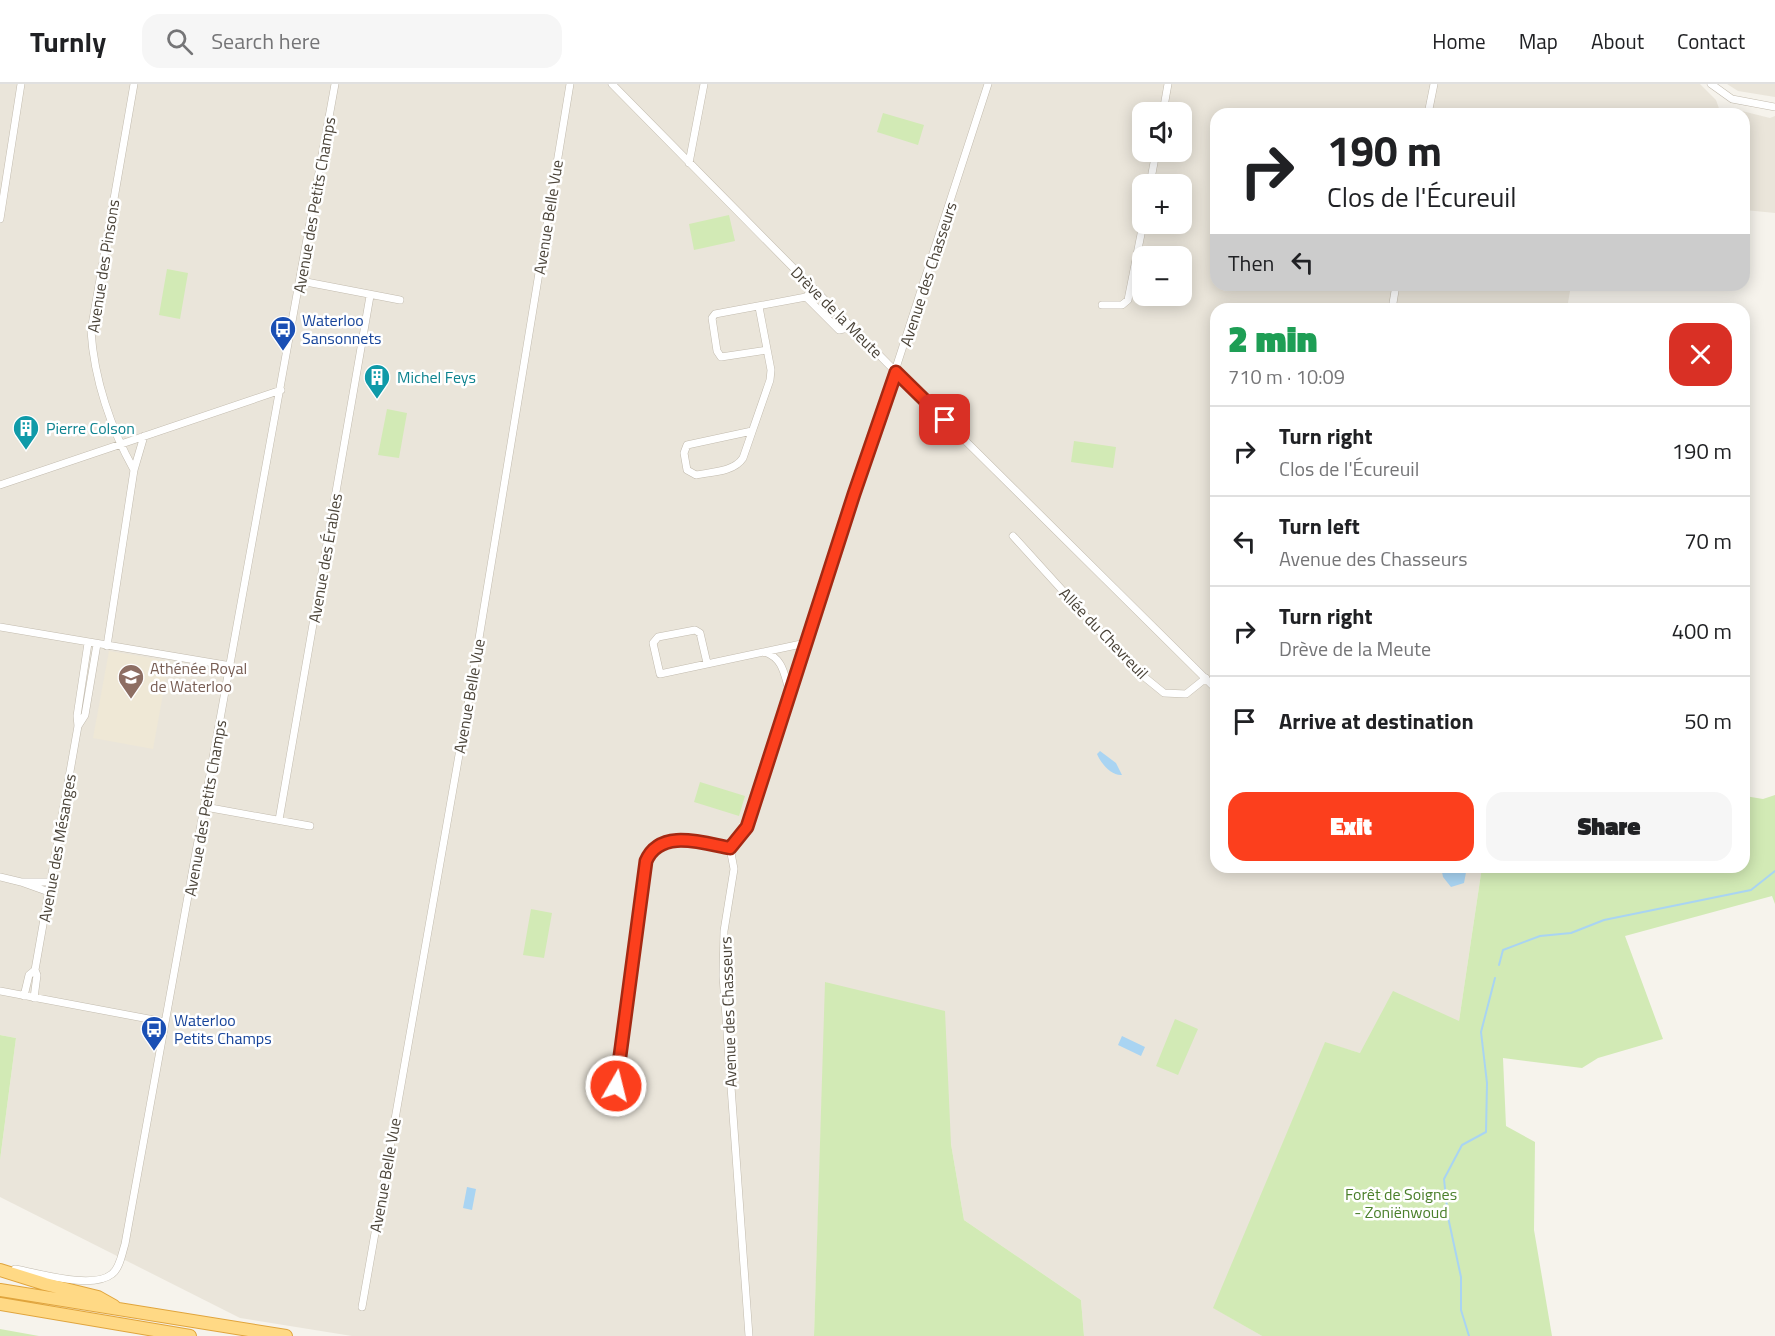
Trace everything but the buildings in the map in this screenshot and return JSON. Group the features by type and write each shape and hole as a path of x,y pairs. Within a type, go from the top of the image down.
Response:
{"highway":[{"path":"0,1269 45,1284 98,1296 117,1309"},
{"path":"0,1290 286,1336"},
{"path":"0,1304 190,1336"}],"street":[{"path":"0,219 21,84"},
{"name":"Avenue des Pinsons","path":"120,444 92,356 91,332 134,84"},
{"name":"Avenue des Petits Champs","path":"0,1269 90,1281 112,1274 118,1267 125,1244 206,807 335,84"},
{"name":"Avenue Belle Vue","path":"362,1307 472,681 570,84"},
{"name":"Drève de la Meute","path":"612,84 896,372 1210,682"},
{"path":"689,163 704,84"},
{"name":"Avenue des Chasseurs","path":"749,1336 723,976 724,931 734,869 730,848 749,821 988,84"},
{"path":"1165,102 1168,84"},
{"path":"1429,108 1434,84"},
{"path":"1711,84 1732,99 1775,107"},
{"path":"1102,305 1122,305 1128,300 1141,234"},
{"path":"301,281 400,300"},
{"path":"767,350 721,357 717,351 710,322 716,314 759,308 806,297 813,288"},
{"name":"Avenue des Érables","path":"279,820 370,296"},
{"path":"806,297 839,330 853,327"},
{"path":"752,431 687,445 684,453 687,470 696,475 735,467 743,458 770,380 759,308"},
{"path":"0,485 281,390"},
{"path":"106,646 134,470 144,436"},
{"path":"120,444 134,470"},
{"name":"Allée du Chevreuil","path":"1013,536 1132,668 1164,693 1186,694 1206,678"},
{"path":"0,627 231,666"},
{"path":"707,663 700,633 695,630 658,637 652,646 660,674 806,643"},
{"name":"Avenue des Mésanges","path":"34,998 37,975 35,970 78,726 77,716 88,643"},
{"name":"Avenue des Mésanges","path":"78,726 85,715 97,644"},
{"path":"765,652 775,656 781,663 790,693"},
{"path":"206,807 310,826"},
{"path":"623,1107 616,1086 646,861 657,847 678,840 730,848"},
{"path":"0,878 21,882 49,892"},
{"path":"21,882 50,882"},
{"name":"Avenue des Mésanges","path":"24,996 29,975 35,970"},
{"path":"0,991 165,1022"}],"shaded area":[{"path":"0,84 1700,84 1716,100 1719,108 1210,108 1210,291 1570,291 1568,303 1210,303 1210,873 1481,873 1459,1021 1360,1053 1325,1043 1214,1308 1262,1336 1084,1336 1081,1300 964,1220 951,1144 826,982 814,1336 352,1336 240,1318 0,1197 0,1160 16,1038 0,1035"},
{"path":"1727,84 1775,84 1775,97 1738,91"},
{"path":"1750,113 1770,118 1775,116 1775,213 1750,210"},
{"name":"Athénée Royal de Waterloo","path":"109,651 169,661 153,749 93,738"}],"green space":[{"path":"883,113 924,125 918,145 877,132"},
{"path":"729,215 735,241 694,250 689,224"},
{"path":"167,269 188,273 180,319 159,315"},
{"path":"387,409 407,413 399,458 378,455"},
{"path":"1074,441 1116,447 1113,468 1071,462"},
{"path":"700,782 745,796 739,816 694,802"},
{"name":"Forêt de Soignes - Zoniënwoud","path":"1775,795 1775,904 1772,896 1625,936 1663,1039 1598,1058 1582,1068 1503,1058 1506,1126 1535,1142 1534,1230 1552,1336 1262,1336 1213,1308 1325,1042 1360,1053 1393,991 1459,1021 1481,873 1750,873 1750,797 1763,799"},
{"path":"531,909 552,913 544,958 523,955"},
{"path":"825,982 945,1011 951,1144 964,1220 1081,1300 1084,1336 814,1336"},
{"path":"1175,1019 1198,1029 1178,1075 1156,1066"},
{"path":"0,1035 16,1038 0,1160"},
{"path":"0,1329 39,1336 0,1336"}],"water":[{"path":"1100,751 1116,763 1122,775 1114,774 1101,762 1097,754"},
{"path":"1442,873 1466,873 1464,883 1451,887"},
{"path":"1122,1036 1145,1047 1141,1056 1118,1045"},
{"path":"467,1187 476,1189 472,1210 463,1208"}],"waterway":[{"path":"1499,965 1503,950 1540,936 1571,933 1604,920 1751,890 1775,871"},
{"path":"1469,1336 1461,1310 1461,1277 1448,1217 1444,1179 1462,1145 1486,1132 1487,1083 1481,1032 1495,978"}],"place":[{"name":"Waterloo Sansonnets","path":"283,352"},
{"name":"Michel Feys","path":"377,400"},
{"name":"Pierre Colson","path":"26,451"},
{"name":"Athénée Royal de Waterloo","path":"131,700"},
{"name":"Waterloo Petits Champs","path":"154,1052"}],"route":[{"path":"616,1086 646,861 657,847 678,840 730,848 747,827 854,494 896,372 945,420"}]}
